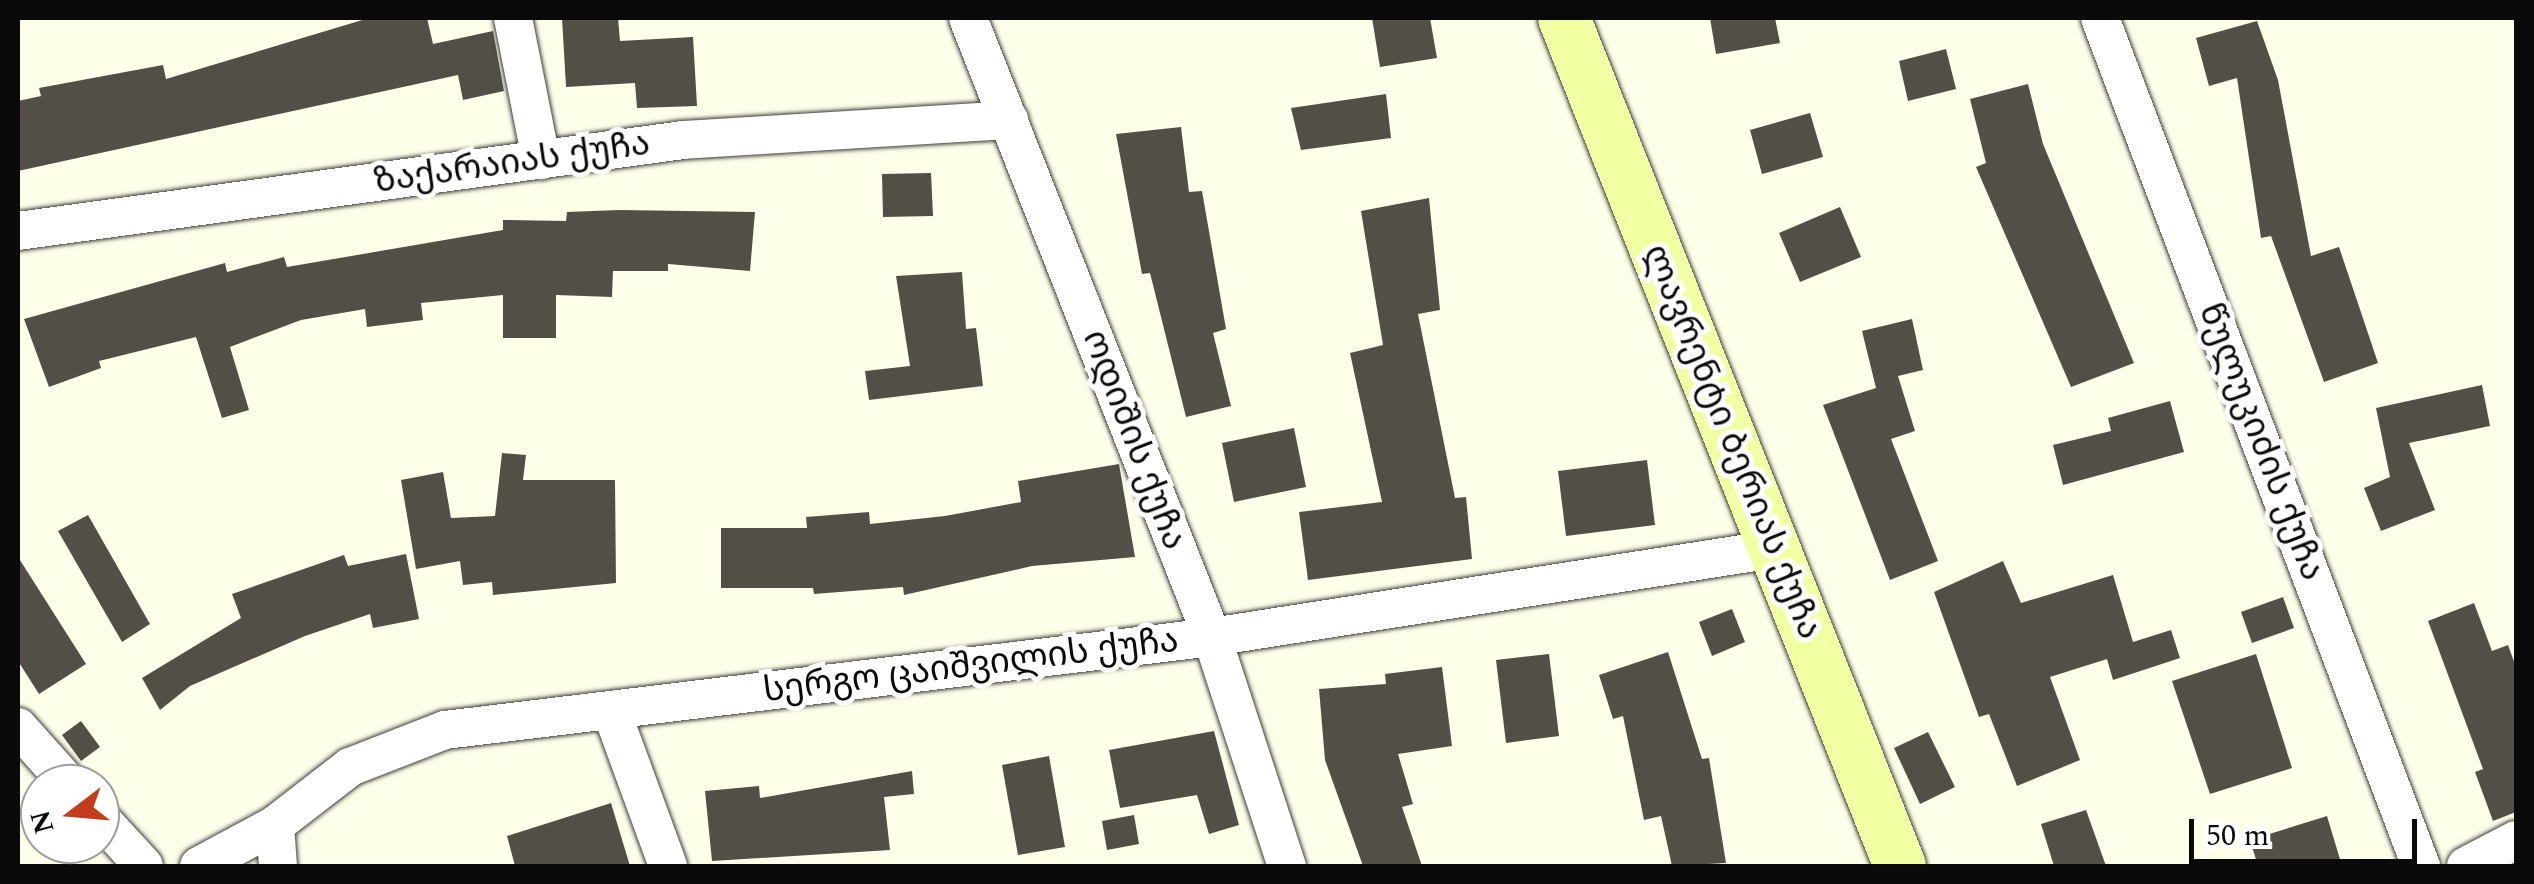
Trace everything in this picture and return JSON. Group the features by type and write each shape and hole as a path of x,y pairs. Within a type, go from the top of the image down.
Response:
{"main road":[{"name":"ლავრენტი ბერიას ქუჩა","path":"1564,18 1900,866"}],"street":[{"path":"514,18 541,160"},
{"name":"ოდიშის ქუჩა","path":"968,18 1212,637 1287,866"},
{"name":"წულუკიძის ქუჩა","path":"2100,18 2421,866"},
{"name":"ზაქარაიას ქუჩა","path":"18,231 683,140 1009,120"},
{"name":"სერგო ცაიშვილის ქუჩა","path":"199,866 275,825 350,767 445,730 1212,637 1774,549"},
{"path":"611,710 668,866"},
{"path":"18,727 51,764"},
{"path":"275,825 278,866"},
{"path":"120,840 144,866"},
{"path":"2466,866 2516,840"}],"building":[{"path":"369,18 427,18 433,44 493,31 504,91 463,100 458,75 18,171 18,101 41,96 39,88 163,65 166,79"},
{"path":"562,18 618,18 620,41 693,37 697,106 637,108 635,83 566,87"},
{"path":"1372,18 1430,18 1437,58 1380,67"},
{"path":"1710,18 1775,18 1780,43 1716,54"},
{"path":"2257,21 2278,80 2311,256 2339,247 2378,363 2324,382 2271,236 2261,238 2237,78 2209,86 2196,38"},
{"path":"1946,49 1956,89 1908,101 1899,61"},
{"path":"2028,84 2043,144 2134,363 2071,387 1976,167 1986,163 1970,99"},
{"path":"1386,94 1391,138 1301,150 1291,108"},
{"path":"1810,113 1823,157 1762,174 1750,130"},
{"path":"1181,127 1189,192 1202,191 1226,329 1213,333 1231,406 1186,417 1150,273 1142,274 1116,134"},
{"path":"931,173 933,216 883,217 882,174"},
{"path":"1429,198 1440,310 1418,314 1455,498 1466,497 1472,559 1308,580 1299,512 1382,502 1350,353 1383,345 1361,211"},
{"path":"1840,207 1861,257 1800,282 1779,233"},
{"path":"567,212 755,212 750,271 668,264 668,271 613,271 612,297 556,295 556,338 503,338 503,295 421,303 423,320 367,327 365,309 301,320 230,347 249,410 222,418 196,337 99,361 101,368 49,387 24,319 225,263 227,272 284,257 287,267 503,230 503,220 566,221"},
{"path":"962,272 966,329 976,328 983,386 869,400 865,371 910,366 896,276"},
{"path":"1912,319 1923,370 1898,376 1915,431 1891,439 1938,561 1890,580 1823,405 1876,388 1862,331"},
{"path":"2482,385 2490,426 2409,443 2435,510 2381,531 2364,488 2390,477 2376,408"},
{"path":"2170,401 2184,452 2063,485 2053,445 2111,431 2108,418"},
{"path":"1294,428 1306,487 1234,502 1222,443"},
{"path":"502,453 526,455 523,480 615,480 616,583 493,595 492,582 463,585 460,561 416,569 401,480 443,472 451,518 495,516"},
{"path":"1647,460 1655,525 1566,536 1558,471"},
{"path":"1119,464 1135,557 1032,566 904,595 903,587 814,594 813,588 721,588 721,528 807,528 806,517 869,512 870,524 945,516 1021,502 1018,481"},
{"path":"88,515 150,624 122,642 58,531"},
{"path":"406,554 419,619 373,628 370,614 305,636 190,686 160,710 142,678 241,618 232,594 344,555 348,566"},
{"path":"18,557 86,664 39,694 18,661"},
{"path":"2003,561 2021,603 2113,575 2133,642 2171,630 2180,658 2113,680 2107,659 2050,677 2080,760 2017,786 1989,714 1979,717 1934,592"},
{"path":"2283,597 2294,628 2252,643 2241,612"},
{"path":"2474,603 2492,651 2508,645 2516,667 2516,812 2493,821 2475,772 2483,769 2428,621"},
{"path":"1732,609 1745,642 1712,656 1699,622"},
{"path":"1668,652 1702,759 1709,758 1726,863 1672,866 1661,816 1644,820 1623,716 1613,719 1599,675"},
{"path":"1549,654 1559,736 1506,743 1496,660"},
{"path":"2256,654 2292,768 2210,794 2172,681"},
{"path":"1442,667 1452,746 1398,754 1413,804 1402,807 1422,866 1363,866 1325,760 1319,689 1386,684 1385,674"},
{"path":"81,721 100,747 81,761 62,735"},
{"path":"1214,731 1239,825 1209,834 1197,795 1120,808 1109,750"},
{"path":"1928,732 1955,787 1920,804 1894,748"},
{"path":"1049,756 1065,847 1018,855 1002,765"},
{"path":"912,771 914,794 884,797 890,850 712,861 705,791 759,786 760,798"},
{"path":"611,803 630,866 515,866 507,836"},
{"path":"2086,810 2106,866 2054,866 2041,824"},
{"path":"1134,815 1139,844 1107,850 1102,821"},
{"path":"2327,816 2342,866 2258,866 2250,840"}]}
